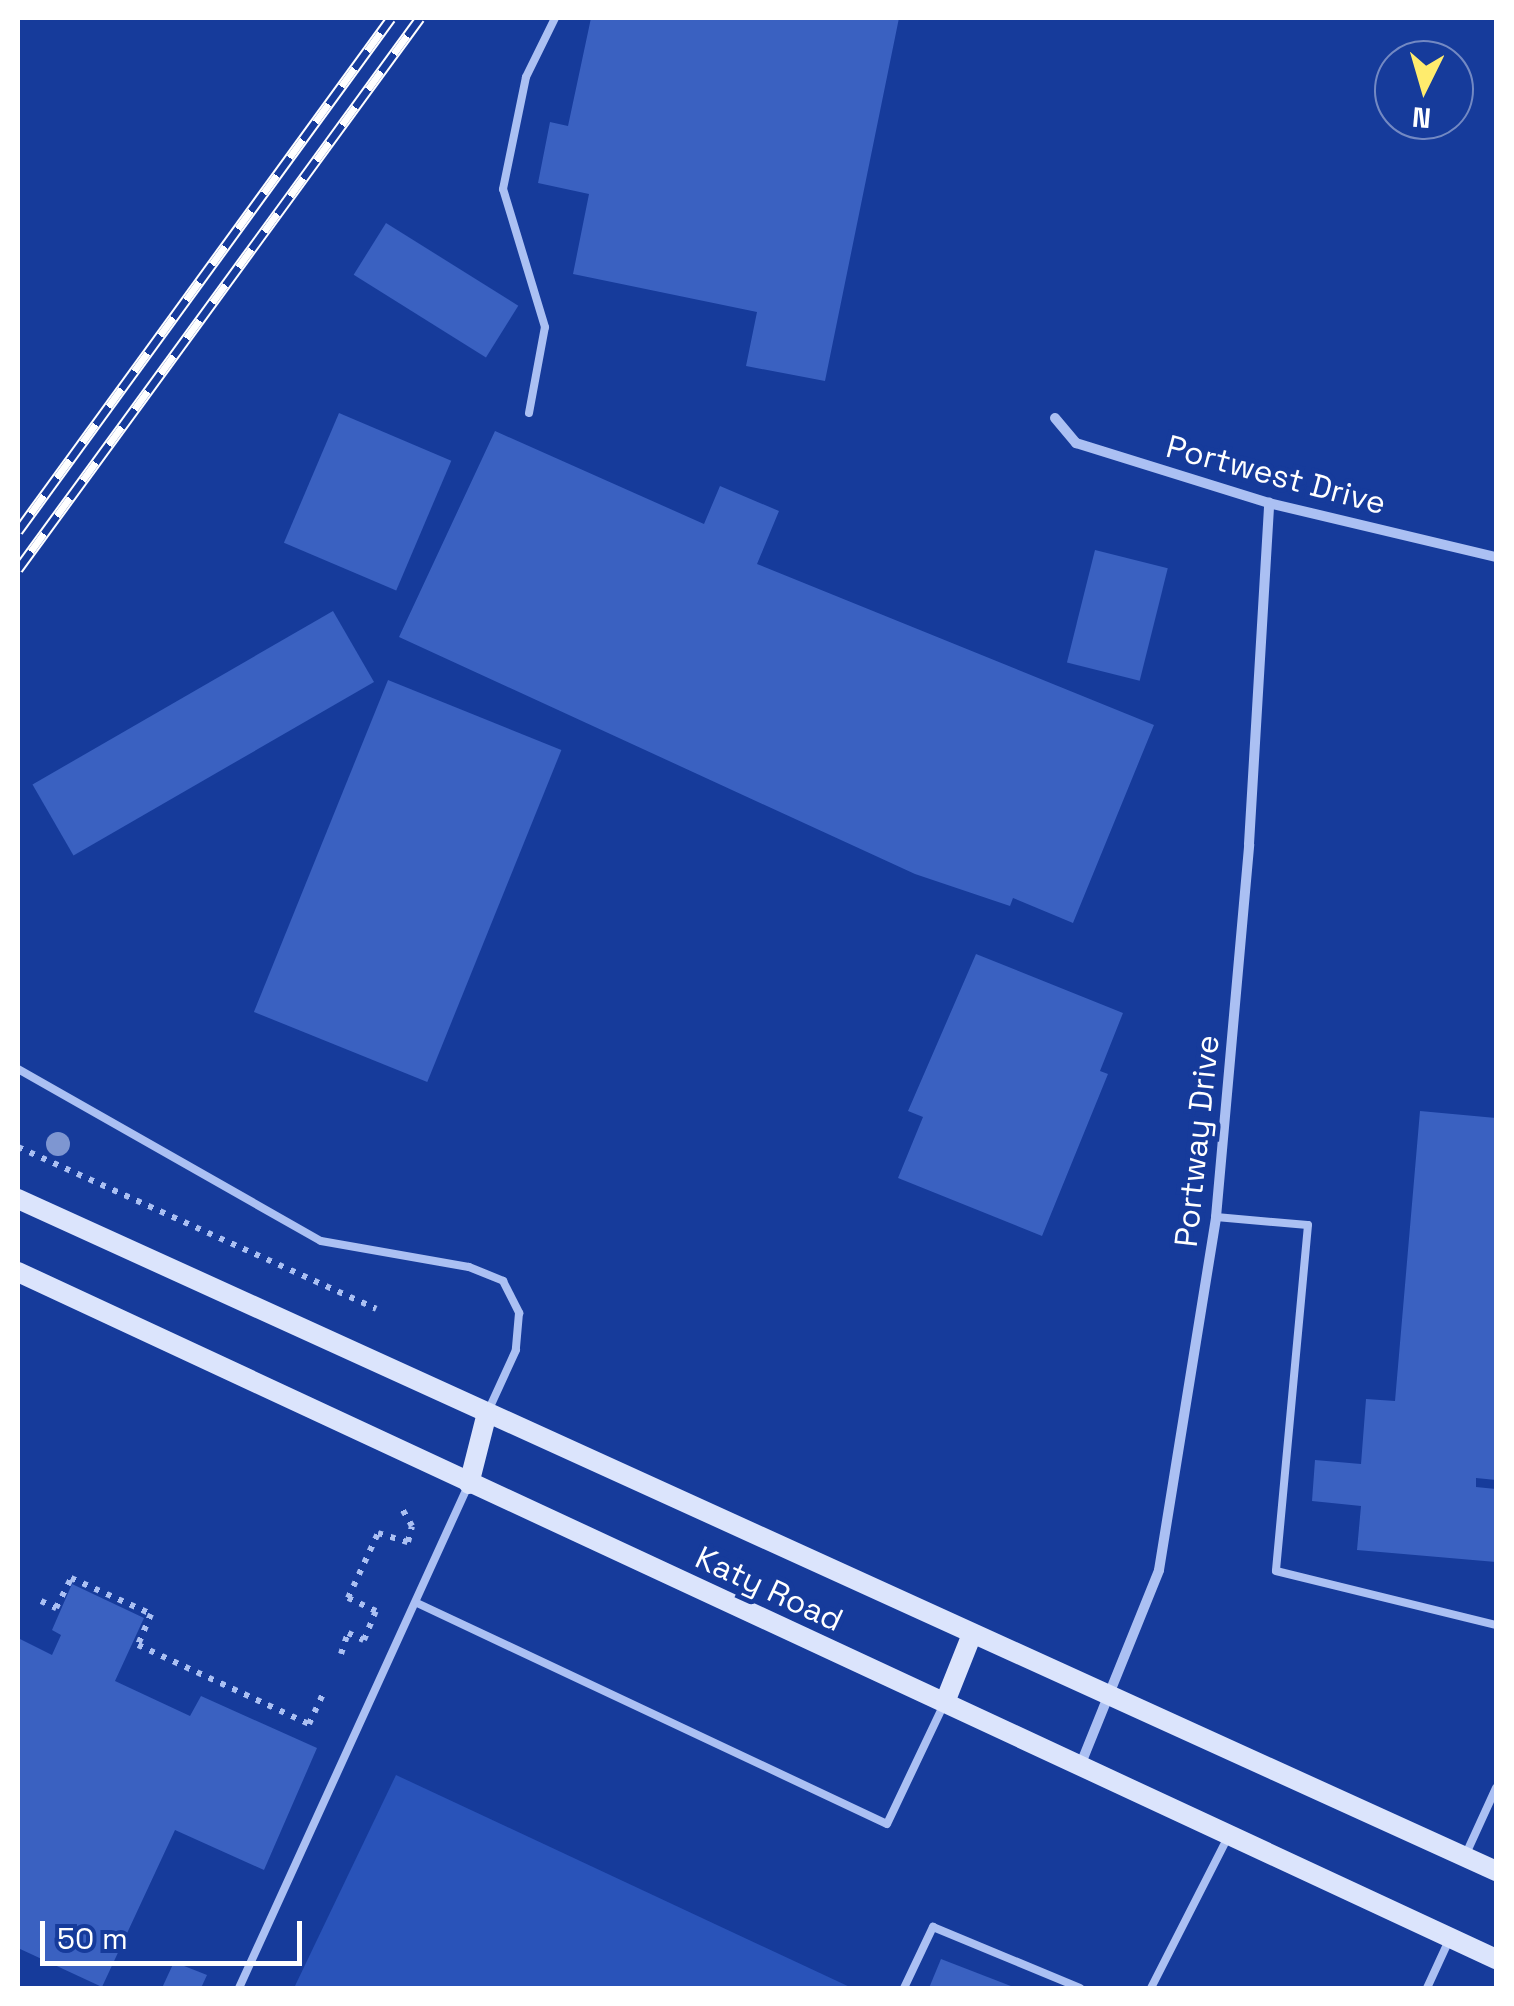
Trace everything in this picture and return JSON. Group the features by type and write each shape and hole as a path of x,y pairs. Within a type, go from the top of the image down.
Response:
{"main road":[{"name":"Katy Road","path":"18,1198 1496,1871"},
{"name":"Katy Road","path":"18,1272 1496,1959"},
{"path":"469,1484 487,1413"},
{"path":"944,1702 972,1634"}],"street":[{"name":"Portwest Drive","path":"1055,418 1076,443 1269,503 1496,557"},
{"name":"Portway Drive","path":"1080,1766 1110,1698 1171,1517 1216,1217 1250,844 1269,503"}],"lane":[{"path":"530,413 545,327 503,189 526,76 555,18"},
{"path":"18,1069 321,1241 469,1267 503,1281 520,1312 516,1350 487,1413"},
{"path":"1216,1217 1308,1225 1276,1571 1496,1625"},
{"path":"238,1988 469,1484"},
{"path":"417,1603 887,1824 944,1702"},
{"path":"1464,1856 1496,1788"},
{"path":"1151,1988 1229,1834"},
{"path":"904,1988 932,1927 1080,1988"},
{"path":"1427,1988 1450,1937"}],"path":[{"path":"18,1147 376,1309"},
{"path":"341,1654 348,1633 364,1640 376,1611 348,1598 378,1534 408,1542 412,1526 402,1508"},
{"path":"41,1601 56,1608 70,1578 151,1614 138,1645 309,1724 323,1694"}],"shaded area":[{"path":"396,1775 852,1988 294,1988"}],"building":[{"path":"591,18 899,18 825,381 746,366 757,312 573,274 589,194 538,183 550,122 568,126"},
{"path":"386,223 518,306 486,357 354,275"},
{"path":"339,413 451,461 396,590 284,543"},
{"path":"495,431 704,524 720,486 779,511 757,564 1154,725 1073,923 1013,898 1010,906 915,874 399,637"},
{"path":"1095,550 1168,568 1140,681 1067,663"},
{"path":"333,611 374,682 73,856 32,785"},
{"path":"388,680 561,750 427,1082 254,1012"},
{"path":"976,954 1123,1013 1100,1071 1108,1074 1042,1236 898,1178 923,1117 908,1111"},
{"path":"1420,1111 1496,1118 1496,1480 1476,1478 1476,1487 1496,1489 1496,1562 1357,1550 1361,1506 1312,1501 1315,1460 1361,1464 1366,1399 1395,1401"},
{"path":"72,1584 144,1618 115,1681 190,1716 201,1696 317,1748 264,1870 175,1830 102,1987 18,1948 18,1638 52,1655 61,1635 52,1630"},
{"path":"941,1959 1016,1988 929,1988"},
{"path":"174,1962 207,1975 201,1988 162,1988"}],"railway":[{"path":"18,531 391,18"},
{"path":"18,569 420,18"}]}
